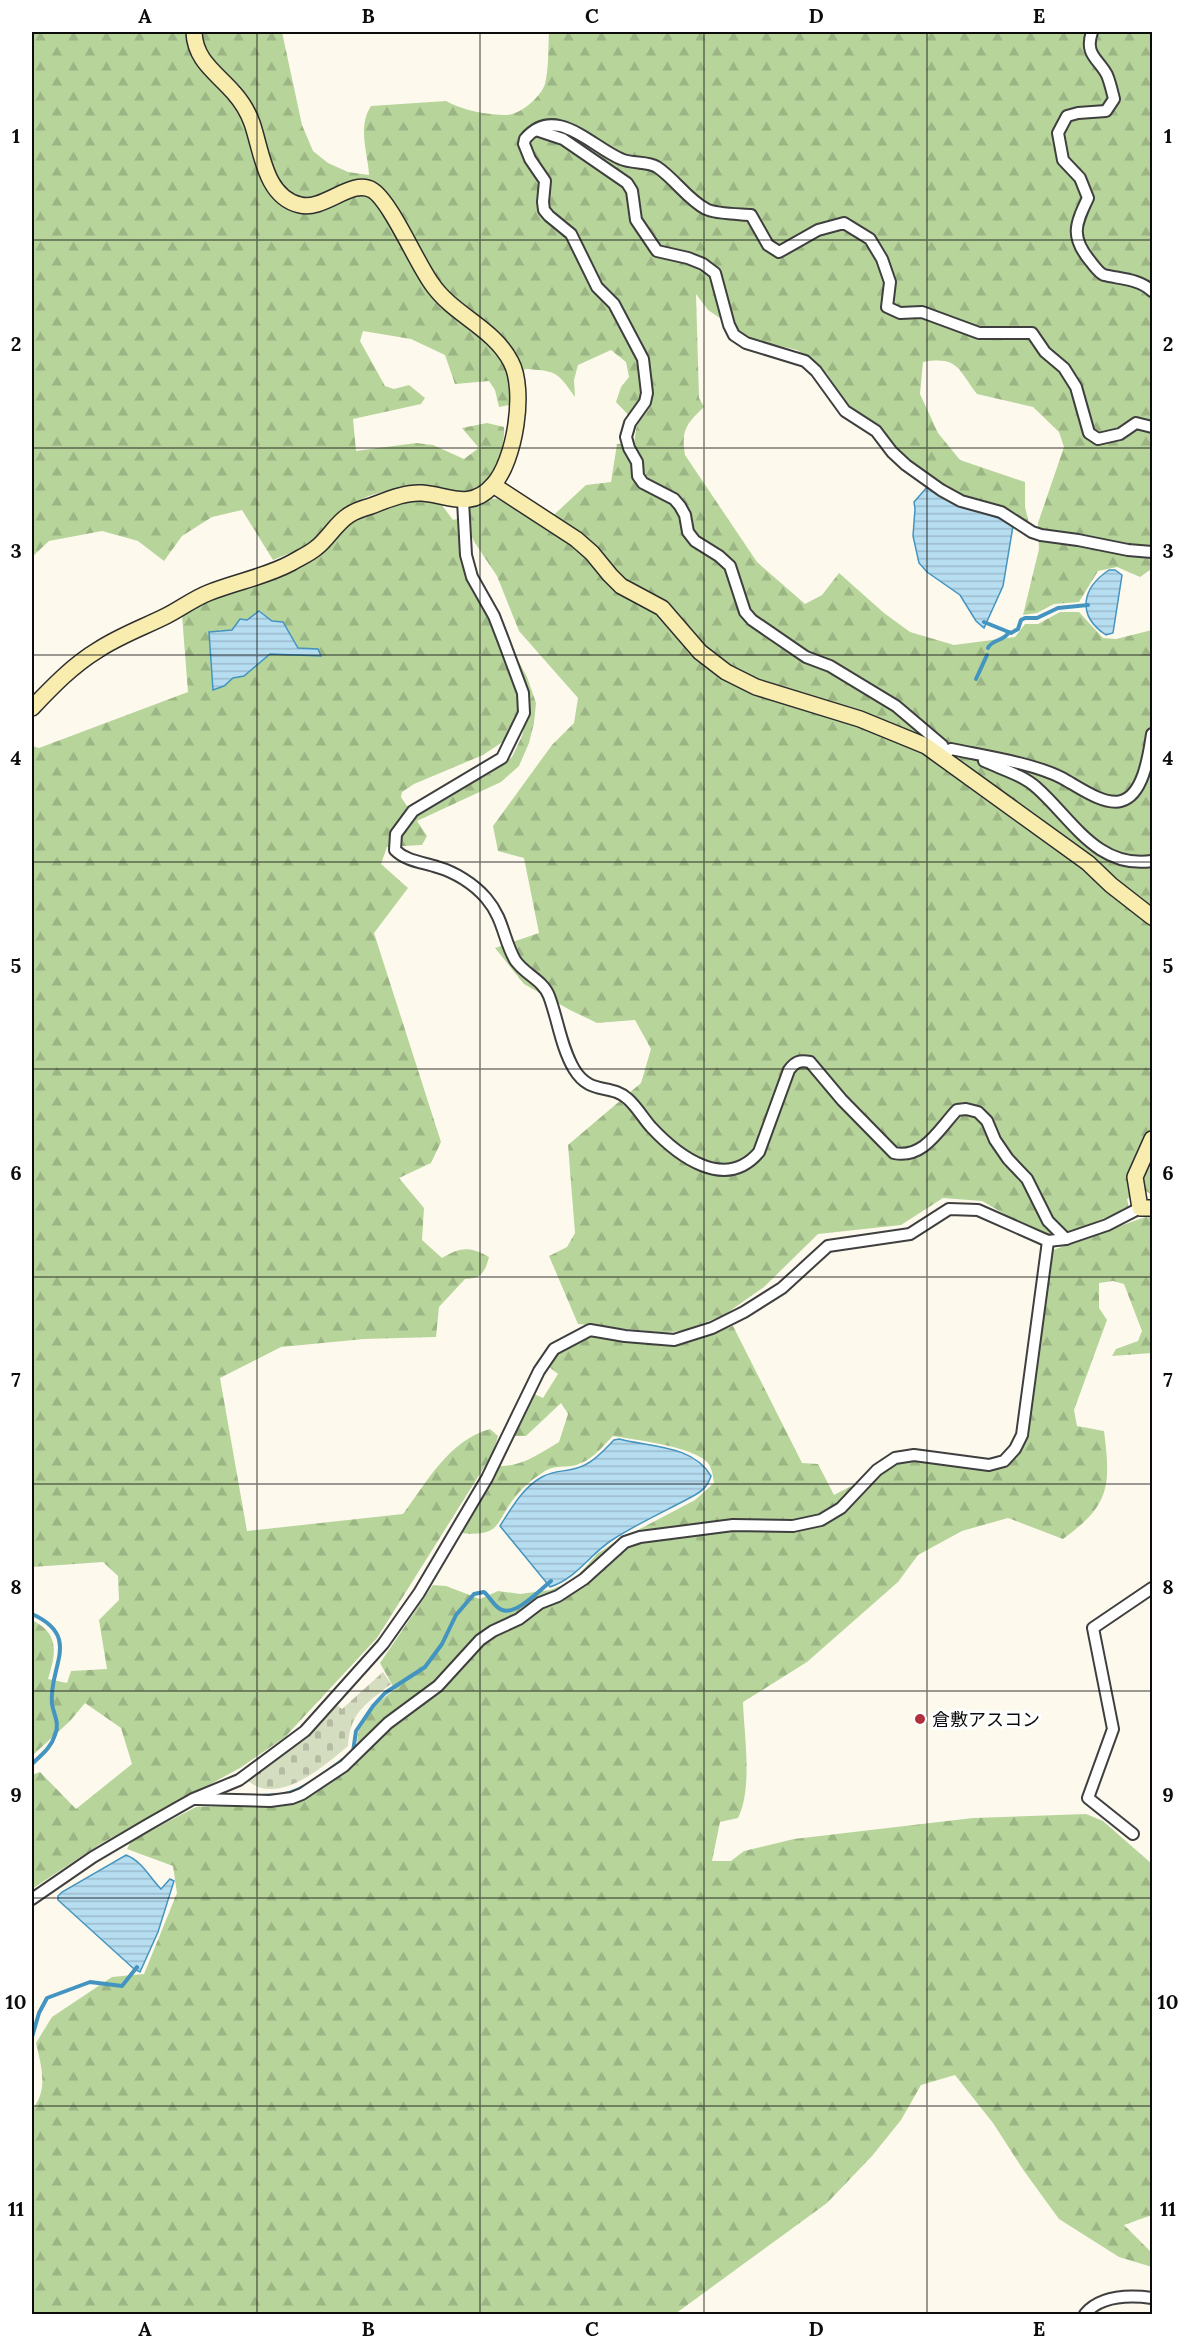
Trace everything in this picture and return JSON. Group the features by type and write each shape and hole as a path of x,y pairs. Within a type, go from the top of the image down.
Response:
{"street":[{"path":"32,708 48,691 98,650 206,594 287,565 317,548 349,515 397,496 420,493 463,501 478,495 493,485 503,468 515,433 520,397 515,369 505,350 433,286 393,216 381,198 372,190 360,187 316,207 300,206 285,198 271,182 244,105 207,66 197,51 194,32"},
{"path":"1092,32 1090,36 1092,58 1107,74 1114,99 1106,111 1067,116 1058,133 1063,160 1080,178 1088,198 1079,216 1075,233 1084,254 1101,274 1145,284 1152,291"},
{"path":"944,755 942,745 896,706 830,666 806,657 752,620 745,612 730,566 719,555 695,541 688,532 685,515 674,499 643,483 638,476 638,462 629,448 626,437 630,423 645,402 647,393 643,359 614,304 597,287 571,234 544,210 545,181 530,159 524,144 525,139 536,130 554,125 569,128 619,159 656,166 707,210 751,215 768,245 779,252 818,230 844,223 870,239 882,259 890,282 886,307 900,313 922,312 979,333 1032,333 1045,352 1064,368 1076,387 1089,433 1098,439 1120,434 1136,423 1152,427"},
{"path":"536,130 563,139 627,183 632,191 636,220 657,251 688,258 703,264 715,273 729,325 735,335 746,343 805,361 816,371 845,411 876,431 892,452 906,465 941,490 961,501 1001,512 1032,532 1041,535 1152,552"},
{"path":"493,485 576,539 592,553 621,586 662,608 700,652 726,672 756,687 860,719 944,755 1088,863 1111,885 1152,917"},
{"path":"463,501 466,555 472,577 489,606 524,693 524,713 502,758 413,811 396,834 395,850 402,857 439,867 459,876 484,896 498,912 515,961 541,984 548,994 566,1052 575,1071 589,1086 616,1091 627,1098 665,1141 691,1161 716,1169 728,1169 751,1162 759,1152 789,1070 801,1061 810,1062 842,1101 894,1153 906,1156 918,1151 930,1141 957,1110 966,1109 978,1112 987,1121 995,1140 1008,1159 1027,1179 1048,1221 1066,1239"},
{"path":"944,755 951,749 1044,771 1100,798 1120,802 1133,793 1143,776 1152,734"},
{"path":"977,755 1038,788 1076,831 1097,847 1123,859 1139,863 1152,861"},
{"path":"32,1899 93,1857 193,1799 239,1780 305,1731 383,1644 419,1593 487,1478 539,1371 554,1349 590,1330 625,1336 674,1340 712,1328 744,1312 782,1288 828,1246 910,1234 949,1209 978,1210 1048,1241 1066,1239 1107,1226 1146,1208 1135,1177 1152,1139"},
{"path":"193,1799 270,1801 302,1794 344,1766 388,1723 438,1686 480,1640 584,1579 625,1542 640,1537 734,1525 793,1526 821,1520 841,1508 877,1470 895,1458 914,1455 989,1465 1004,1461 1015,1449 1022,1435 1048,1241"},
{"path":"1133,1834 1088,1798 1113,1729 1093,1628 1152,1588"},
{"path":"1085,2314 1098,2303 1109,2299 1152,2298"}],"green space":[{"path":"32,32 282,32 302,125 313,151 328,163 348,172 369,175 364,131 371,106 446,101 483,113 506,115 517,112 535,100 545,84 549,32 1152,32 1152,565 1150,570 1140,577 1117,567 1098,571 1079,602 1054,604 1037,613 1023,615 1039,549 1038,523 1064,447 1059,432 1033,407 977,394 961,372 951,363 923,362 920,394 938,433 960,460 1025,482 1025,507 1029,524 1024,523 1009,510 967,498 940,485 901,455 888,437 876,426 849,409 827,374 813,360 797,350 751,339 708,310 696,294 699,398 704,407 689,423 684,439 685,455 757,562 805,604 822,595 839,573 884,613 910,632 954,645 1015,637 1025,624 1038,624 1060,612 1079,612 1103,638 1116,639 1152,630 1152,1195 1143,1189 1127,1199 1129,1208 1076,1230 1049,1235 1027,1227 982,1201 943,1198 901,1225 818,1234 764,1287 724,1315 688,1329 668,1333 578,1324 549,1256 567,1247 575,1233 568,1145 641,1083 651,1049 635,1020 597,1023 570,1010 524,984 495,948 539,933 524,858 498,851 493,826 552,745 574,723 578,698 519,631 497,576 467,527 469,577 505,654 520,702 520,710 507,739 483,755 414,784 402,792 401,797 407,806 426,809 489,774 512,757 522,736 529,709 514,653 527,677 536,703 534,723 529,743 519,766 501,782 417,821 427,836 422,845 387,847 381,864 408,888 374,933 441,1142 431,1163 399,1178 424,1208 422,1240 442,1258 465,1249 489,1257 488,1262 479,1276 465,1279 439,1307 436,1337 364,1339 281,1347 220,1378 247,1531 403,1514 430,1476 462,1443 490,1429 498,1436 493,1453 377,1638 285,1737 240,1768 100,1844 32,1889 32,1775 40,1772 76,1809 132,1764 121,1728 85,1703 70,1721 32,1754 32,1620 47,1631 54,1645 48,1679 67,1683 71,1671 107,1669 99,1620 119,1600 118,1576 103,1562 32,1567 32,746 39,748 188,692 182,615 205,600 275,575 350,521 380,507 419,498 441,504 453,520 468,516 469,505 484,498 498,499 543,525 586,485 611,482 617,444 634,443 637,424 616,402 621,387 629,377 626,362 611,350 578,365 574,380 575,397 555,374 525,369 512,393 509,405 499,407 495,390 489,381 455,384 445,355 411,339 363,331 360,341 385,386 394,389 409,385 425,398 421,404 353,419 356,451 416,443 433,445 464,459 479,448 462,428 487,423 504,427 502,447 493,469 487,479 471,493 457,496 410,488 369,496 350,507 318,539 273,560 242,510 212,517 182,536 164,561 138,541 102,531 49,541 32,557","holes":["260,611 272,621 283,622 298,648 317,649 321,655 270,654 244,676 233,678 224,686 219,630 232,630"]},
{"path":"1152,1216 1152,1353 1112,1356 1116,1349 1138,1341 1142,1331 1124,1284 1113,1281 1099,1283 1099,1308 1107,1320 1074,1410 1077,1426 1104,1431 1107,1466 1104,1493 1090,1516 1063,1539 1008,1518 962,1531 918,1555 898,1582 807,1662 743,1702 746,1777 743,1806 738,1818 720,1822 712,1861 731,1861 744,1851 794,1839 973,1818 1086,1814 1103,1821 1152,1864 1152,2215 1124,2225 1152,2253 1152,2267 1119,2257 1059,2219 993,2123 955,2075 921,2085 901,2120 872,2156 827,2203 675,2314 417,2314 416,2312 392,2314 32,2314 32,2109 42,2086 36,2043 52,2017 112,1977 144,1974 177,1893 173,1866 127,1849 131,1841 196,1807 294,1804 357,1753 358,1734 363,1722 378,1703 395,1690 380,1663 433,1585 446,1586 480,1599 498,1591 520,1594 550,1590 573,1581 597,1554 615,1542 695,1500 714,1483 710,1466 699,1456 662,1444 613,1436 585,1461 572,1466 551,1468 533,1479 516,1496 500,1521 491,1530 474,1534 460,1533 499,1466 523,1462 559,1442 568,1414 561,1403 526,1436 513,1436 534,1394 543,1398 558,1374 548,1366 557,1352 592,1336 627,1342 676,1345 733,1326 802,1463 818,1464 834,1495 888,1467 914,1459 974,1469 1006,1466 1021,1447 1029,1429 1053,1250"},
{"path":"383,1672 391,1684 361,1710 352,1725 348,1746 326,1764 286,1787 272,1789 259,1787 247,1780 286,1753 337,1705 342,1709"}],"water":[{"path":"928,486 947,499 1009,522 1013,526 1003,586 984,628 976,621 960,595 927,572 919,563 913,536 914,502"},
{"path":"1109,570 1115,570 1122,575 1113,633 1106,635 1090,619 1086,602 1093,585"},
{"path":"259,611 272,621 283,622 298,648 318,649 321,656 270,654 244,676 233,678 224,686 213,690 209,632 232,630 240,619 247,620"},
{"path":"619,1439 682,1453 703,1466 711,1476 710,1479 698,1493 612,1540 568,1578 550,1587 500,1526 518,1499 535,1481 551,1473 573,1469 588,1463 614,1440"},
{"path":"126,1855 141,1865 161,1889 170,1879 174,1881 158,1932 140,1972 58,1900 62,1892"}],"waterway":[{"path":"984,622 1011,633 1018,629 1021,620 1025,618 1037,618 1058,608 1088,605"},
{"path":"988,648 1009,632"},
{"path":"976,679 987,655"},
{"path":"353,1752 356,1731 373,1706 385,1693 425,1667 442,1644 456,1615 474,1594 484,1592 500,1609 512,1610 527,1602 551,1581"},
{"path":"32,1614 47,1623 56,1633 60,1643 60,1654 52,1690 56,1731 48,1748 32,1764"},
{"path":"285,1794 308,1785 343,1760"},
{"path":"261,1796 277,1795"},
{"path":"32,2037 39,2013 47,1998 90,1982 122,1986 137,1967"}],"place":[{"name":"倉敷アスコン","path":"920,1719"}]}
